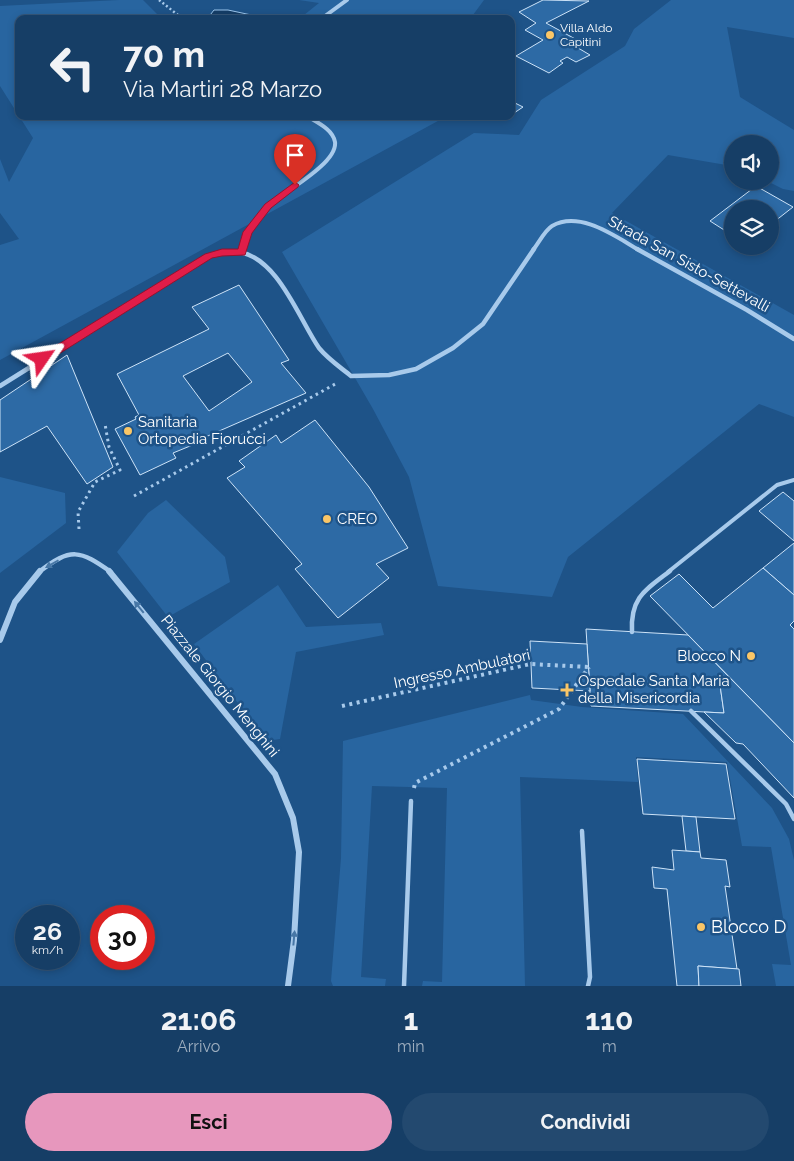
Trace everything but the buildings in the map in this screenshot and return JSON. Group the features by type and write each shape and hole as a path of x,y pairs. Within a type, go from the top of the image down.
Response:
{"street":[{"path":"326,15 347,0"},
{"path":"242,252 247,232 268,206 322,164 334,150 334,142 328,130 313,120"},
{"name":"Strada San Sisto-Settevalli","path":"351,376 389,375 416,369 453,348 483,324 504,295 521,266 551,226 571,221 597,227 747,310 794,339"},
{"path":"0,386 208,256 222,252 242,252 258,260 284,288 322,350 351,376"},
{"name":"Piazzale Giorgio Menghini","path":"0,640 15,602 40,571 68,554 86,555 111,572 275,774 293,818 299,852 294,940 288,986"}],"lane":[{"path":"632,632 633,604 642,593 777,485 794,480"},
{"path":"691,711 786,804 794,820"},
{"path":"404,986 411,801"},
{"path":"582,831 590,977 588,986"}],"path":[{"path":"159,0 178,15"},
{"path":"134,496 351,376"},
{"path":"79,529 78,512 95,482 120,470 109,447 105,424"},
{"name":"Ingresso Ambulatori","path":"342,706 530,664 589,667 559,709 415,783 411,801"}],"shaded area":[{"path":"143,0 158,15 15,15 15,110 0,86 0,6"},
{"path":"299,0 484,0 473,15 304,15 319,3"},
{"path":"671,0 794,0 794,38 727,27 740,97 794,130 794,191 779,187 779,135 724,135 724,165 668,155 612,213 794,315 794,417 759,404 568,557 552,597 438,586 409,477 373,409 282,252 474,133 519,135 541,100 625,46 634,29"},
{"path":"214,10 228,10 251,15 210,15"},
{"path":"22,120 440,120 0,360 0,245 19,239 0,213 0,159 9,182 33,138"},
{"path":"0,477 65,493 66,523 0,573"},
{"path":"166,500 225,557 230,582 168,617 117,552 148,513"},
{"path":"278,585 306,627 381,623 384,635 296,652 280,739 266,741 194,644"},
{"path":"530,695 531,700 582,707 683,714 772,808 789,839 794,860 794,986 776,986 772,964 791,965 771,847 742,846 727,762 636,757 638,782 520,777 525,986 422,986 423,981 442,982 447,788 372,786 361,977 386,979 385,986 333,986 331,981 341,858 343,741"}],"place":[{"name":"Villa Aldo Capitini","path":"550,35"},
{"name":"Sanitaria Ortopedia Fiorucci","path":"128,431"},
{"name":"CREO","path":"327,519"},
{"name":"Blocco N","path":"751,656"},
{"name":"Ospedale Santa Maria della Misericordia","path":"567,690"},
{"name":"Blocco D","path":"701,927"}],"route":[{"path":"42,359 208,256 222,252 242,252 247,232 268,206 295,185"}]}
